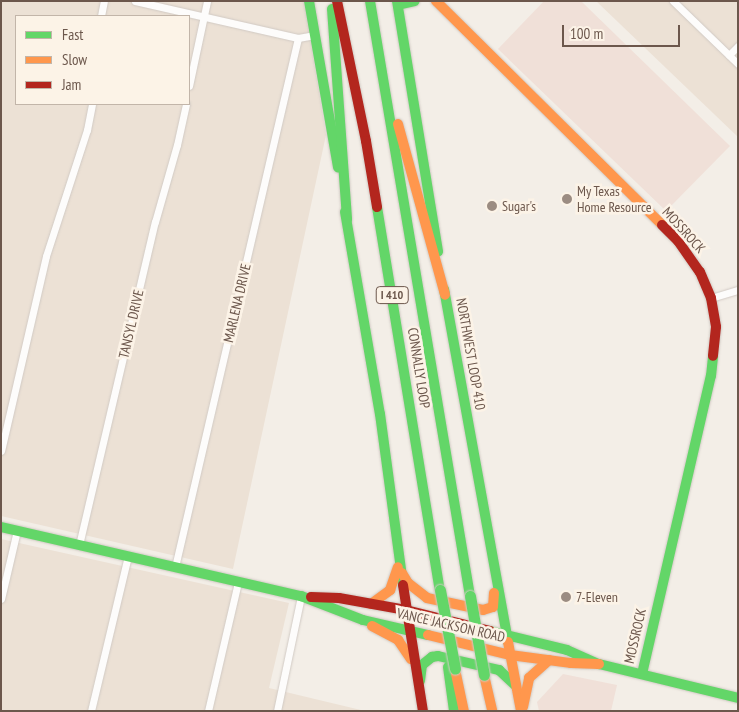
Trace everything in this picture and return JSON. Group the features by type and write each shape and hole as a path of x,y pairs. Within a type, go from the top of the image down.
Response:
{"main road":[{"path":"309,1 380,414 406,610 423,711"},
{"path":"331,1 347,219"},
{"name":"CONNALLY LOOP","path":"337,1 366,141 452,668"},
{"name":"CONNALLY LOOP","path":"370,1 470,596 492,711"},
{"path":"398,3 415,1"},
{"name":"MOSSROCK","path":"436,1 678,242 700,272 711,298 716,327 712,376 642,674"},
{"name":"NORTHWEST LOOP 410","path":"398,3 445,295 506,635 522,711"},
{"path":"383,77 445,295"},
{"name":"VANCE JACKSON ROAD","path":"1,527 300,596 363,620 510,655 599,664 738,698"},
{"path":"400,567 408,583 427,598 483,610 493,607 495,602 492,559"},
{"path":"371,604 390,590 400,567"},
{"name":"VANCE JACKSON ROAD","path":"300,596 339,598 406,610 567,650 599,664"},
{"path":"363,620 398,640 414,664"},
{"path":"419,692 422,665 432,657 438,656 499,670 516,686"},
{"path":"522,711 529,678 539,666 549,660"},
{"path":"452,668 454,711"},
{"path":"452,668 464,711"}],"street":[{"path":"101,15 104,1"},
{"path":"135,1 298,38 315,35"},
{"path":"190,81 207,1"},
{"path":"673,1 738,64"},
{"name":"MARLENA DRIVE","path":"175,567 298,38"},
{"path":"729,55 738,46"},
{"path":"1,451 46,256 87,130 92,105"},
{"name":"TANSYL DRIVE","path":"79,545 155,222 177,145 186,105"},
{"path":"711,298 738,290"},
{"path":"1,599 17,530"},
{"path":"91,711 128,556"},
{"path":"208,711 238,582"},
{"path":"277,711 300,596"}],"shaded area":[{"path":"1,1 304,1 326,135 233,569 1,516"},
{"path":"544,1 581,1 730,146 666,211 498,49"},
{"path":"596,1 738,1 738,137"},
{"path":"1,539 289,603 269,688 365,711 1,711"},
{"path":"563,674 617,685 611,711 539,711 537,702"}],"traffic: fast":[{"path":"309,1 338,168"},
{"path":"370,1 470,596"},
{"path":"397,1 438,252"},
{"path":"398,5 415,1"},
{"path":"332,9 347,219"},
{"path":"377,207 440,590"},
{"path":"345,212 380,414 403,585"},
{"path":"444,289 508,642"},
{"path":"642,674 711,376 713,356"},
{"path":"1,527 301,596 363,620 428,635"},
{"path":"440,590 455,669"},
{"path":"470,596 484,675"},
{"path":"490,631 567,650 599,664 738,698"},
{"path":"420,681 422,665 432,657 438,656 499,670 515,685"},
{"path":"448,667 454,711"}],"traffic: slow":[{"path":"436,1 662,225"},
{"path":"398,124 445,295"},
{"path":"371,604 390,590 398,567"},
{"path":"402,573 408,583 427,598 483,610 493,607 494,593"},
{"path":"372,626 398,640 411,659"},
{"path":"428,635 510,655 571,663 599,664"},
{"path":"508,642 521,711"},
{"path":"523,707 529,678 549,660"},
{"path":"456,674 464,711"},
{"path":"484,675 492,711"}],"traffic: jam":[{"path":"337,1 366,141 377,207"},
{"path":"662,225 678,241 700,272 711,298 716,327 713,356"},
{"path":"403,585 423,711"},
{"path":"311,597 339,598 406,610 490,631"}],"place":[{"name":"My Texas Home Resource","path":"567,199"},
{"name":"Sugar's","path":"492,206"},
{"name":"7-Eleven","path":"566,597"}]}
